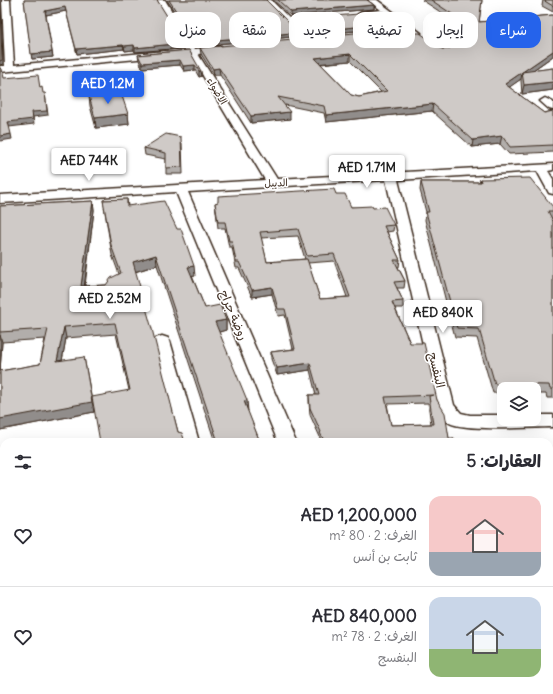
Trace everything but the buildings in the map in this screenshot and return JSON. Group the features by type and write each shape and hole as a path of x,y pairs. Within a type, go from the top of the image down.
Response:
{"street":[{"path":"6,0 10,68"},
{"name":"الاضواء","path":"161,0 272,183"},
{"path":"267,0 288,20"},
{"path":"372,0 388,12"},
{"path":"0,69 232,48"},
{"name":"الديبل","path":"0,199 553,167"},
{"path":"541,168 553,190"},
{"name":"البنفسج","path":"391,176 446,407 455,418 470,421 553,421"},
{"name":"روضة جراح","path":"180,188 285,438"},
{"path":"162,341 189,438"}]}
